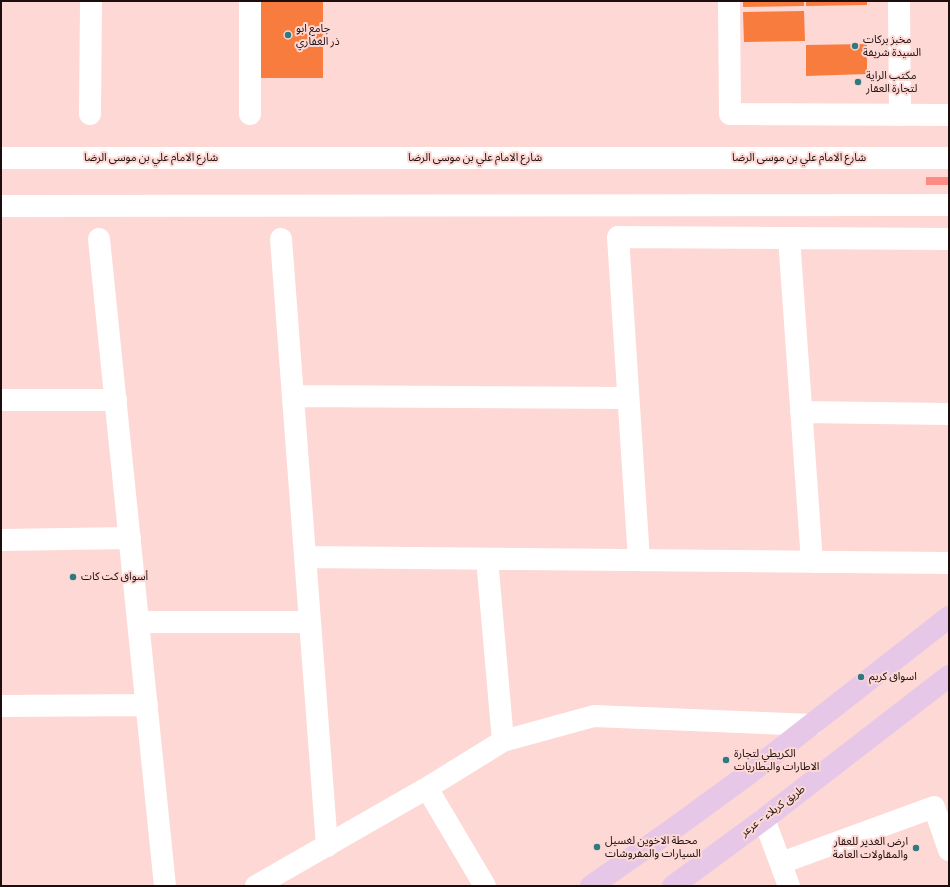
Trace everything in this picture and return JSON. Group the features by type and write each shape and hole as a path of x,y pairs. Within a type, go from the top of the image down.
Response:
{"main road":[{"path":"591,886 679,825 812,725 949,617"},
{"name":"طريق كربلاء - عرعر","path":"673,886 949,676"}],"street":[{"path":"90,114 91,1"},
{"path":"250,1 250,114"},
{"path":"730,1 730,114 949,115"},
{"path":"899,1 900,115"},
{"name":"شارع الامام علي بن موسى الرضا","path":"1,158 949,158"},
{"path":"1,206 949,205"},
{"path":"639,560 618,237 949,239"},
{"path":"281,238 327,846"},
{"path":"789,238 812,562"},
{"path":"99,239 165,886"},
{"path":"293,396 628,398"},
{"path":"1,400 116,400"},
{"path":"801,412 949,414"},
{"path":"1,540 130,538"},
{"path":"305,557 949,563"},
{"path":"487,559 503,741"},
{"path":"138,622 310,622"},
{"path":"1,706 147,705"},
{"path":"256,886 427,788 503,741 594,716 812,725"},
{"path":"427,788 485,886"},
{"path":"780,863 934,807 949,850"},
{"path":"764,818 789,886"}],"shaded area":[{"path":"926,177 949,177 949,185 926,185"}],"building":[{"path":"256,1 323,1 323,78 256,78"},
{"path":"743,1 804,1 804,6 743,7"},
{"path":"806,1 867,1 867,5 806,6"},
{"path":"804,11 805,41 744,42 743,12"},
{"path":"867,44 867,74 806,76 806,45"}],"place":[{"name":"جامع ابو ذر الغفاري","path":"288,35"},
{"name":"مخبز بركات السيدة شريفة","path":"855,46"},
{"name":"مكتب الراية لتجارة العقار","path":"858,82"},
{"name":"أسواق كت كات","path":"73,577"},
{"name":"اسواق كريم","path":"861,677"},
{"name":"الكريطي لتجارة الاطارات والبطاريات","path":"726,760"},
{"name":"محطة الاخوين لغسيل السيارات والمفروشات","path":"597,847"},
{"name":"ارض الغدير للعقار والمقاولات العامة","path":"916,848"}]}
